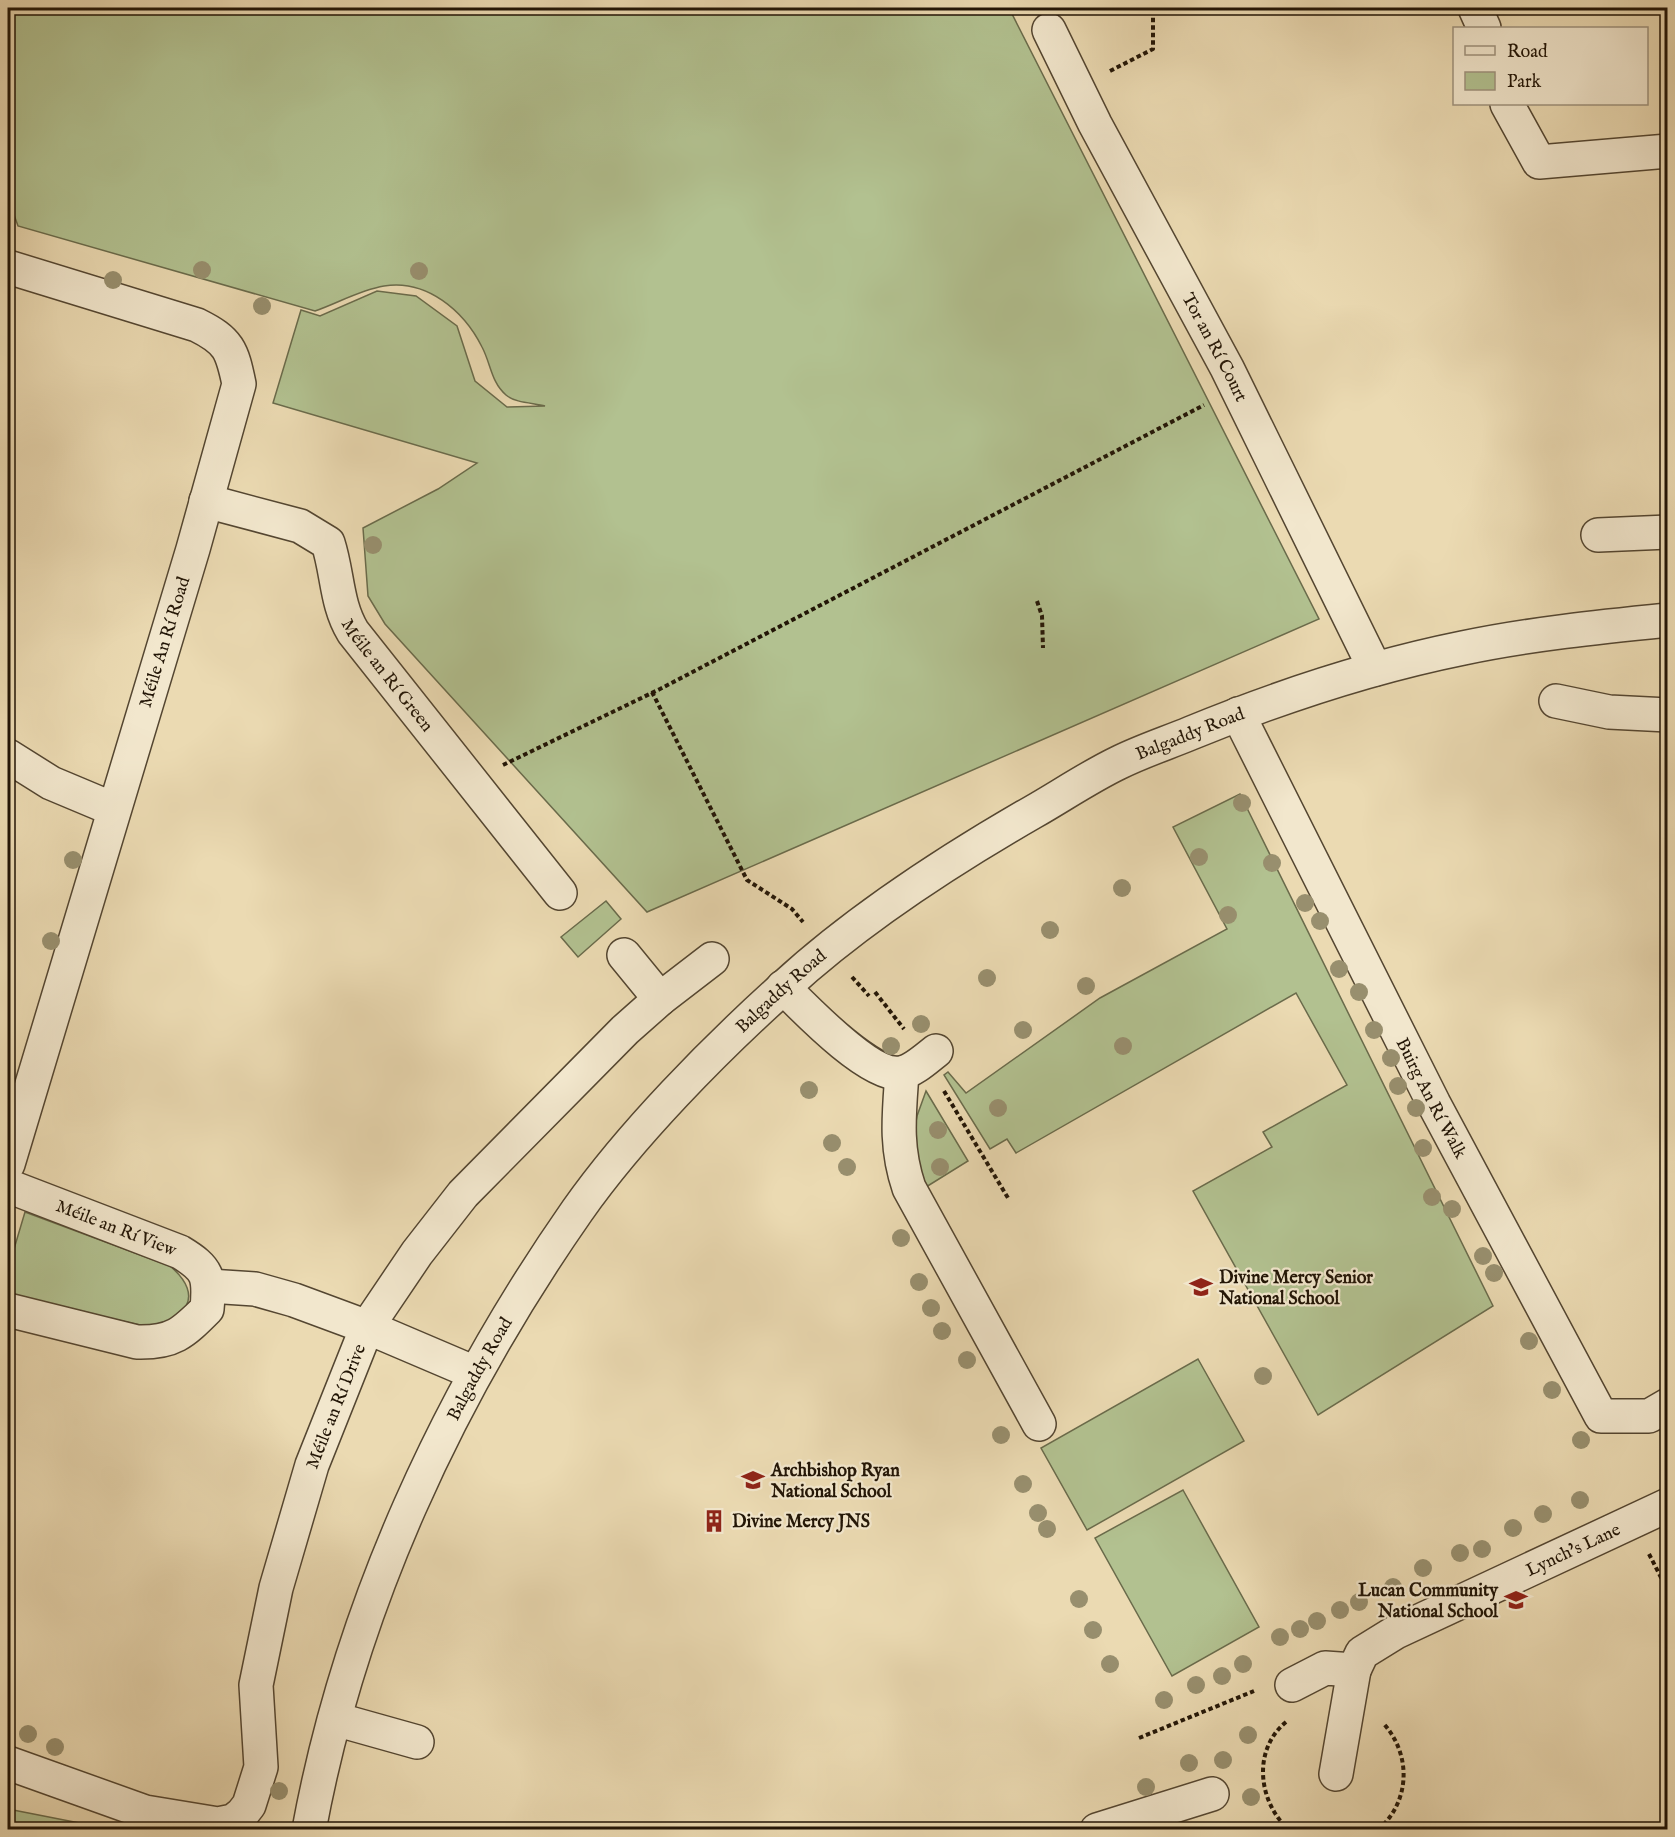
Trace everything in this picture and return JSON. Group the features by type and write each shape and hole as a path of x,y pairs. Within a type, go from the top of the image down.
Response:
{"street":[{"path":"1475,8 1484,27"},
{"name":"Tor an Rí Court","path":"1049,30 1227,368 1375,669"},
{"path":"1508,105 1539,162 1668,151"},
{"name":"Méile An Rí Road","path":"8,267 197,325 219,336 234,357 239,384 8,1164"},
{"name":"Méile an Rí Green","path":"206,501 300,526 328,543 334,563 338,599 353,632 560,893"},
{"path":"1598,535 1668,531"},
{"name":"Balgaddy Road","path":"309,1830 334,1719 368,1608 408,1510 475,1373 578,1209 640,1134 783,987 849,934 974,846 1118,763 1306,689 1375,669 1462,648 1517,638 1668,620"},
{"path":"1556,701 1609,712 1668,715"},
{"name":"Buirg An Rí Walk","path":"1238,714 1434,1104 1601,1416 1649,1416 1668,1406"},
{"path":"8,756 51,783 113,809"},
{"path":"624,955 660,999"},
{"name":"Méile an Rí Drive","path":"8,1763 145,1812 218,1824 233,1821 249,1804 261,1767 256,1685 276,1588 312,1465 366,1327 417,1253 463,1194 660,999 712,959"},
{"path":"783,987 838,1041 890,1073 902,1073 936,1051"},
{"path":"902,1073 898,1145 900,1162 909,1188 1039,1424"},
{"name":"Méile an Rí View","path":"8,1186 180,1252 201,1265 209,1286"},
{"path":"8,1310 137,1342 158,1343 177,1337 207,1309 209,1286 255,1289 366,1327 475,1373"},
{"name":"Lynch's Lane","path":"1354,1670 1362,1653 1396,1632 1668,1505"},
{"path":"1292,1685 1325,1668 1354,1670 1350,1705 1336,1774"},
{"path":"334,1719 417,1742"},
{"path":"1097,1830 1171,1818 1212,1794"}],"path":[{"path":"1077,87 1153,49 1153,8"},
{"path":"498,764 500,766 652,692 1210,402"},
{"path":"1036,601 1042,615 1043,648"},
{"path":"652,692 747,880 792,909"},
{"path":"1646,1548 1668,1591"},
{"path":"1139,1738 1253,1689 1258,1700"},
{"path":"1350,1705 1371,1710 1394,1738 1403,1761 1404,1774 1400,1799 1386,1822 1378,1830"},
{"path":"1289,1830 1273,1811 1263,1780 1263,1763 1269,1745 1291,1718"},
{"path":"1276,1720 1283,1725"}],"green space":[{"path":"8,8 1009,8 1319,619 647,912 385,624 368,596 363,528 438,489 477,463 273,403 301,310 320,316 377,291 416,296 457,326 475,381 507,407 545,406 519,401 506,395 494,379 482,347 465,321 442,300 415,288 400,285 375,288 315,311 18,226 8,198"},
{"path":"1240,794 1493,1306 1318,1415 1193,1191 1272,1147 1263,1132 1347,1085 1296,993 1016,1153 1007,1139 990,1149 944,1075 948,1072 966,1093 1100,998 1227,929 1173,827"},
{"path":"606,901 621,919 578,957 561,937"},
{"path":"926,1091 968,1161 926,1187 912,1144 917,1116"},
{"path":"25,1212 170,1266 181,1277 187,1288 189,1298 186,1306 180,1314 170,1320 144,1326 8,1295 8,1269"},
{"path":"1198,1359 1244,1441 1087,1530 1041,1448"},
{"path":"1183,1490 1259,1627 1172,1676 1095,1538"},
{"path":"8,1809 110,1829 8,1829"}],"place":[{"name":"Divine Mercy Senior National School","path":"1201,1287"},
{"name":"Archbishop Ryan National School","path":"753,1480"},
{"name":"Divine Mercy JNS","path":"714,1521"},
{"name":"Lucan Community National School","path":"1516,1600"}]}
